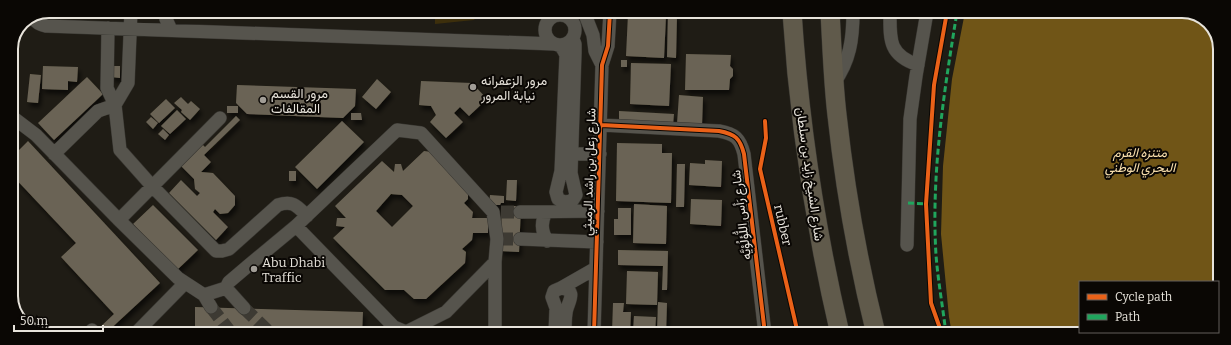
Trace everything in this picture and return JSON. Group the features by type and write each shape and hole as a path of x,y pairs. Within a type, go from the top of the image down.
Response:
{"highway":[{"name":"شارع الشيخ زايد بن سلطان","path":"792,18 799,100 811,190 839,327"},
{"path":"830,18 834,83 843,164 864,286 874,327"}],"street":[{"path":"54,154 98,111 115,105 128,83 131,18"},
{"path":"166,18 171,30"},
{"path":"551,18 546,24 546,35 549,40 557,44 564,51 566,55 561,171 556,192 558,199 564,202 572,201 576,195 571,173 576,53 573,39 576,28 570,18"},
{"name":"شارع زعل بن راشد الرميثي","path":"586,18 593,35 595,52 602,65"},
{"name":"شارع زعل بن راشد الرميثي","path":"594,327 602,65 608,46 610,18"},
{"path":"834,83 841,73 848,57 852,38 853,18"},
{"path":"890,18 890,36 894,49 905,60 918,65"},
{"path":"907,245 910,119 926,18"},
{"path":"35,21 46,26 557,44 569,42 573,39"},
{"path":"108,28 107,88 115,105 120,150 152,186 216,250 222,251 229,249 278,204 287,202 297,206 307,216"},
{"path":"118,220 220,118"},
{"path":"18,121 36,135 118,220 178,278 204,295 211,308"},
{"name":"شارع رَأس اللُّؤلُؤيَّه","path":"600,125 719,131 728,133 737,138 741,144 744,154 764,327"},
{"path":"204,295 226,288 229,282 296,226 397,130 421,133 497,212 499,239 495,262 495,327"},
{"path":"572,154 600,154"},
{"path":"520,212 598,211"},
{"path":"546,212 542,223 542,229 547,241"},
{"path":"296,226 390,327"},
{"path":"520,239 597,242"},
{"path":"416,327 446,312 495,262"},
{"path":"555,327 556,308 552,297 554,291 596,268"},
{"path":"142,327 185,283"},
{"path":"226,288 244,308"},
{"path":"561,288 567,290 571,296 565,315 565,327"}],"shaded area":[{"path":"435,18 475,18 474,20 435,24"},
{"path":"964,18 1182,18 1190,19 1199,23 1210,35 1213,47 1213,281 1079,281 1079,327 951,327 941,234 943,166 952,79"}],"building":[{"path":"628,18 666,18 664,58 626,56"},
{"path":"668,18 677,18 676,58 667,57"},
{"path":"686,54 731,55 730,66 733,69 733,76 730,79 729,90 685,90"},
{"path":"621,60 627,60 627,67 621,67"},
{"path":"631,63 671,64 669,106 630,104"},
{"path":"43,66 78,67 77,82 68,81 68,90 42,89"},
{"path":"112,66 120,66 120,78 111,77"},
{"path":"30,74 41,75 38,103 27,102"},
{"path":"87,77 103,94 54,140 38,123"},
{"path":"377,79 391,92 376,109 362,97"},
{"path":"421,81 472,83 487,99 469,116 460,107 454,113 463,122 446,138 430,122 436,115 431,106 419,105"},
{"path":"237,85 356,89 355,106 343,118 247,114 236,103"},
{"path":"679,95 703,97 702,125 677,124"},
{"path":"181,97 188,104 191,101 200,109 190,120 174,103"},
{"path":"166,99 175,108 159,123 150,114"},
{"path":"227,106 238,106 238,113 227,113"},
{"path":"177,110 186,119 170,134 161,126"},
{"path":"619,111 674,114 673,125 619,122"},
{"path":"351,113 361,113 362,120 351,120"},
{"path":"236,116 240,120 204,155 211,162 201,172 213,173 235,196 235,205 228,213 220,214 215,209 213,212 228,227 216,240 169,193 181,180 197,196 200,193 195,189 194,179 179,164 201,143 205,147"},
{"path":"151,117 158,123 153,129 146,122"},
{"path":"342,121 364,142 317,189 295,167"},
{"path":"163,129 169,135 165,140 158,134"},
{"path":"28,141 160,283 112,327 100,327 114,314 61,257 76,243 18,181 18,149 19,150"},
{"path":"617,143 662,144 662,153 672,153 671,203 616,201"},
{"path":"424,151 432,152 468,191 468,199 464,203 473,212 472,218 488,218 488,233 473,233 472,240 462,249 466,252 465,263 426,299 414,299 404,290 385,290 333,238 345,227 336,226 337,218 346,218 335,206 382,161 394,172 395,164 401,164 403,171","holes":["391,194 402,195 413,206 392,227 376,211"]},
{"path":"705,160 722,161 721,187 689,185 690,163 705,164"},
{"path":"677,164 685,164 684,207 676,207"},
{"path":"289,171 296,171 296,181 289,181"},
{"path":"507,180 517,180 516,201 506,200"},
{"path":"490,195 504,196 504,203 501,203 500,205 489,205"},
{"path":"691,199 722,200 721,226 690,224"},
{"path":"634,204 667,206 666,244 633,243"},
{"path":"153,205 198,250 177,270 133,224"},
{"path":"502,206 521,206 519,252 500,251"},
{"path":"618,208 631,208 631,235 614,235 614,219 618,219"},
{"path":"618,250 668,251 667,290 662,290 663,266 618,265"},
{"path":"627,271 658,272 657,305 626,304"},
{"path":"658,302 667,303 666,327 657,327"},
{"path":"613,303 624,303 623,312 631,312 630,327 612,327"},
{"path":"195,307 363,312 362,327 195,327"},
{"path":"634,316 656,317 655,327 633,327"}],"tunnel":[{"path":"501,212 520,212"},
{"path":"500,239 520,239"},
{"path":"211,307 226,327"},
{"path":"244,308 264,327"}],"marked path":[{"path":"945,327 936,255 935,194 943,102 956,18"},
{"path":"908,203 926,204"}],"cycle path":[{"path":"594,327 602,65 608,46 610,18"},
{"path":"940,327 931,303 926,204 934,85 946,18"},
{"name":"rubber","path":"765,121 766,138 760,169 796,327"},
{"path":"601,125 719,131 733,135 739,140 744,154 764,327"}],"place":[{"name":"مرور الزعفرانه نيابة المرور","path":"473,87"},
{"name":"مرور القسم المقالفات","path":"263,100"},
{"name":"Abu Dhabi Traffic","path":"254,269"}],"park label":[{"name":"متنزه القرم البحري الوطني","path":"1140,160"}]}
